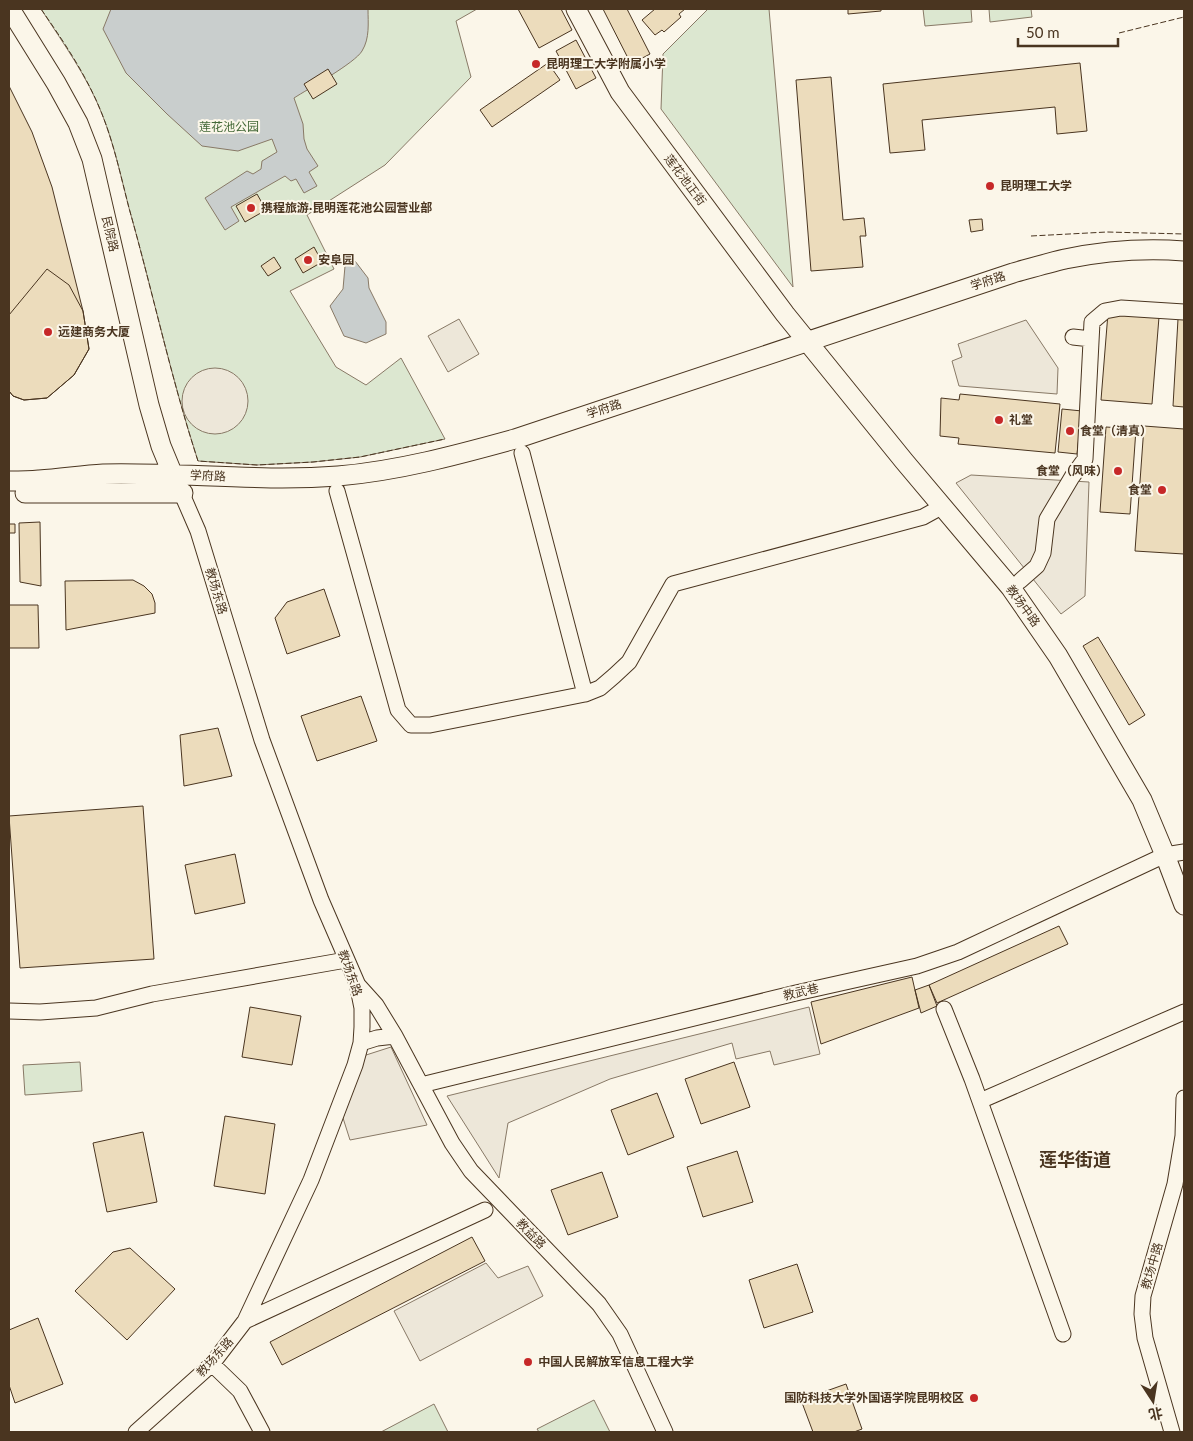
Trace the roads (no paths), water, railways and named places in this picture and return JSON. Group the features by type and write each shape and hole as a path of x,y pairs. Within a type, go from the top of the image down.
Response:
{"main road":[{"name":"民院路","path":"10,9 47,67 78,123 92,159 149,405 161,446 173,475"},
{"name":"莲花池正街","path":"576,9 620,92 797,330 808,342"},
{"name":"学府路","path":"9,481 102,474 267,478 338,476 370,472 447,457 524,436 1014,273 1065,259 1098,254 1134,250 1184,251"},
{"name":"教场中路","path":"808,342 904,461 1011,588 1058,656 1142,800 1184,905"},
{"name":"学府路","path":"9,493 182,493"}],"street":[{"path":"1020,581 1037,566 1043,553 1047,519 1085,459 1092,322 1105,311 1121,308 1184,312"},
{"path":"1073,337 1091,339"},
{"path":"522,453 584,694"},
{"name":"教场东路","path":"136,1432 212,1364 246,1321 311,1180 355,1065 361,1042 362,1008 357,983 321,900 262,740 198,531 173,475"},
{"path":"337,491 398,710 410,725 430,725 584,694 600,688 629,662 673,584 923,517 943,506"},
{"name":"教武巷","path":"421,1085 917,966 958,952 1165,855 1184,852"},
{"path":"9,1012 96,1008 152,994 346,960"},
{"name":"教益路","path":"357,983 376,1005 395,1036 452,1143 471,1171 599,1304 620,1334 665,1432"},
{"path":"944,1009 980,1101 1064,1334"},
{"path":"980,1101 1184,1012"},
{"path":"361,1042 395,1036"},
{"name":"教场中路","path":"1172,1432 1146,1338 1142,1314 1143,1296 1175,1184 1183,1136 1184,1098"},
{"path":"246,1321 485,1210"},
{"path":"212,1364 240,1391 262,1432"}],"place":[{"name":"昆明理工大学附属小学","path":"536,64"},
{"name":"昆明理工大学","path":"990,186"},
{"name":"携程旅游·昆明莲花池公园营业部","path":"251,208"},
{"name":"安阜园","path":"308,260"},
{"name":"远建商务大厦","path":"48,332"},
{"name":"礼堂","path":"999,420"},
{"name":"食堂（清真）","path":"1070,431"},
{"name":"食堂（风味）","path":"1118,471"},
{"name":"食堂","path":"1162,490"},
{"name":"中国人民解放军信息工程大学","path":"528,1362"},
{"name":"国防科技大学外国语学院昆明校区","path":"974,1398"}],"district":[{"name":"莲华街道","path":"1075,1160"}],"park label":[{"name":"莲花池公园","path":"229,127"}]}
